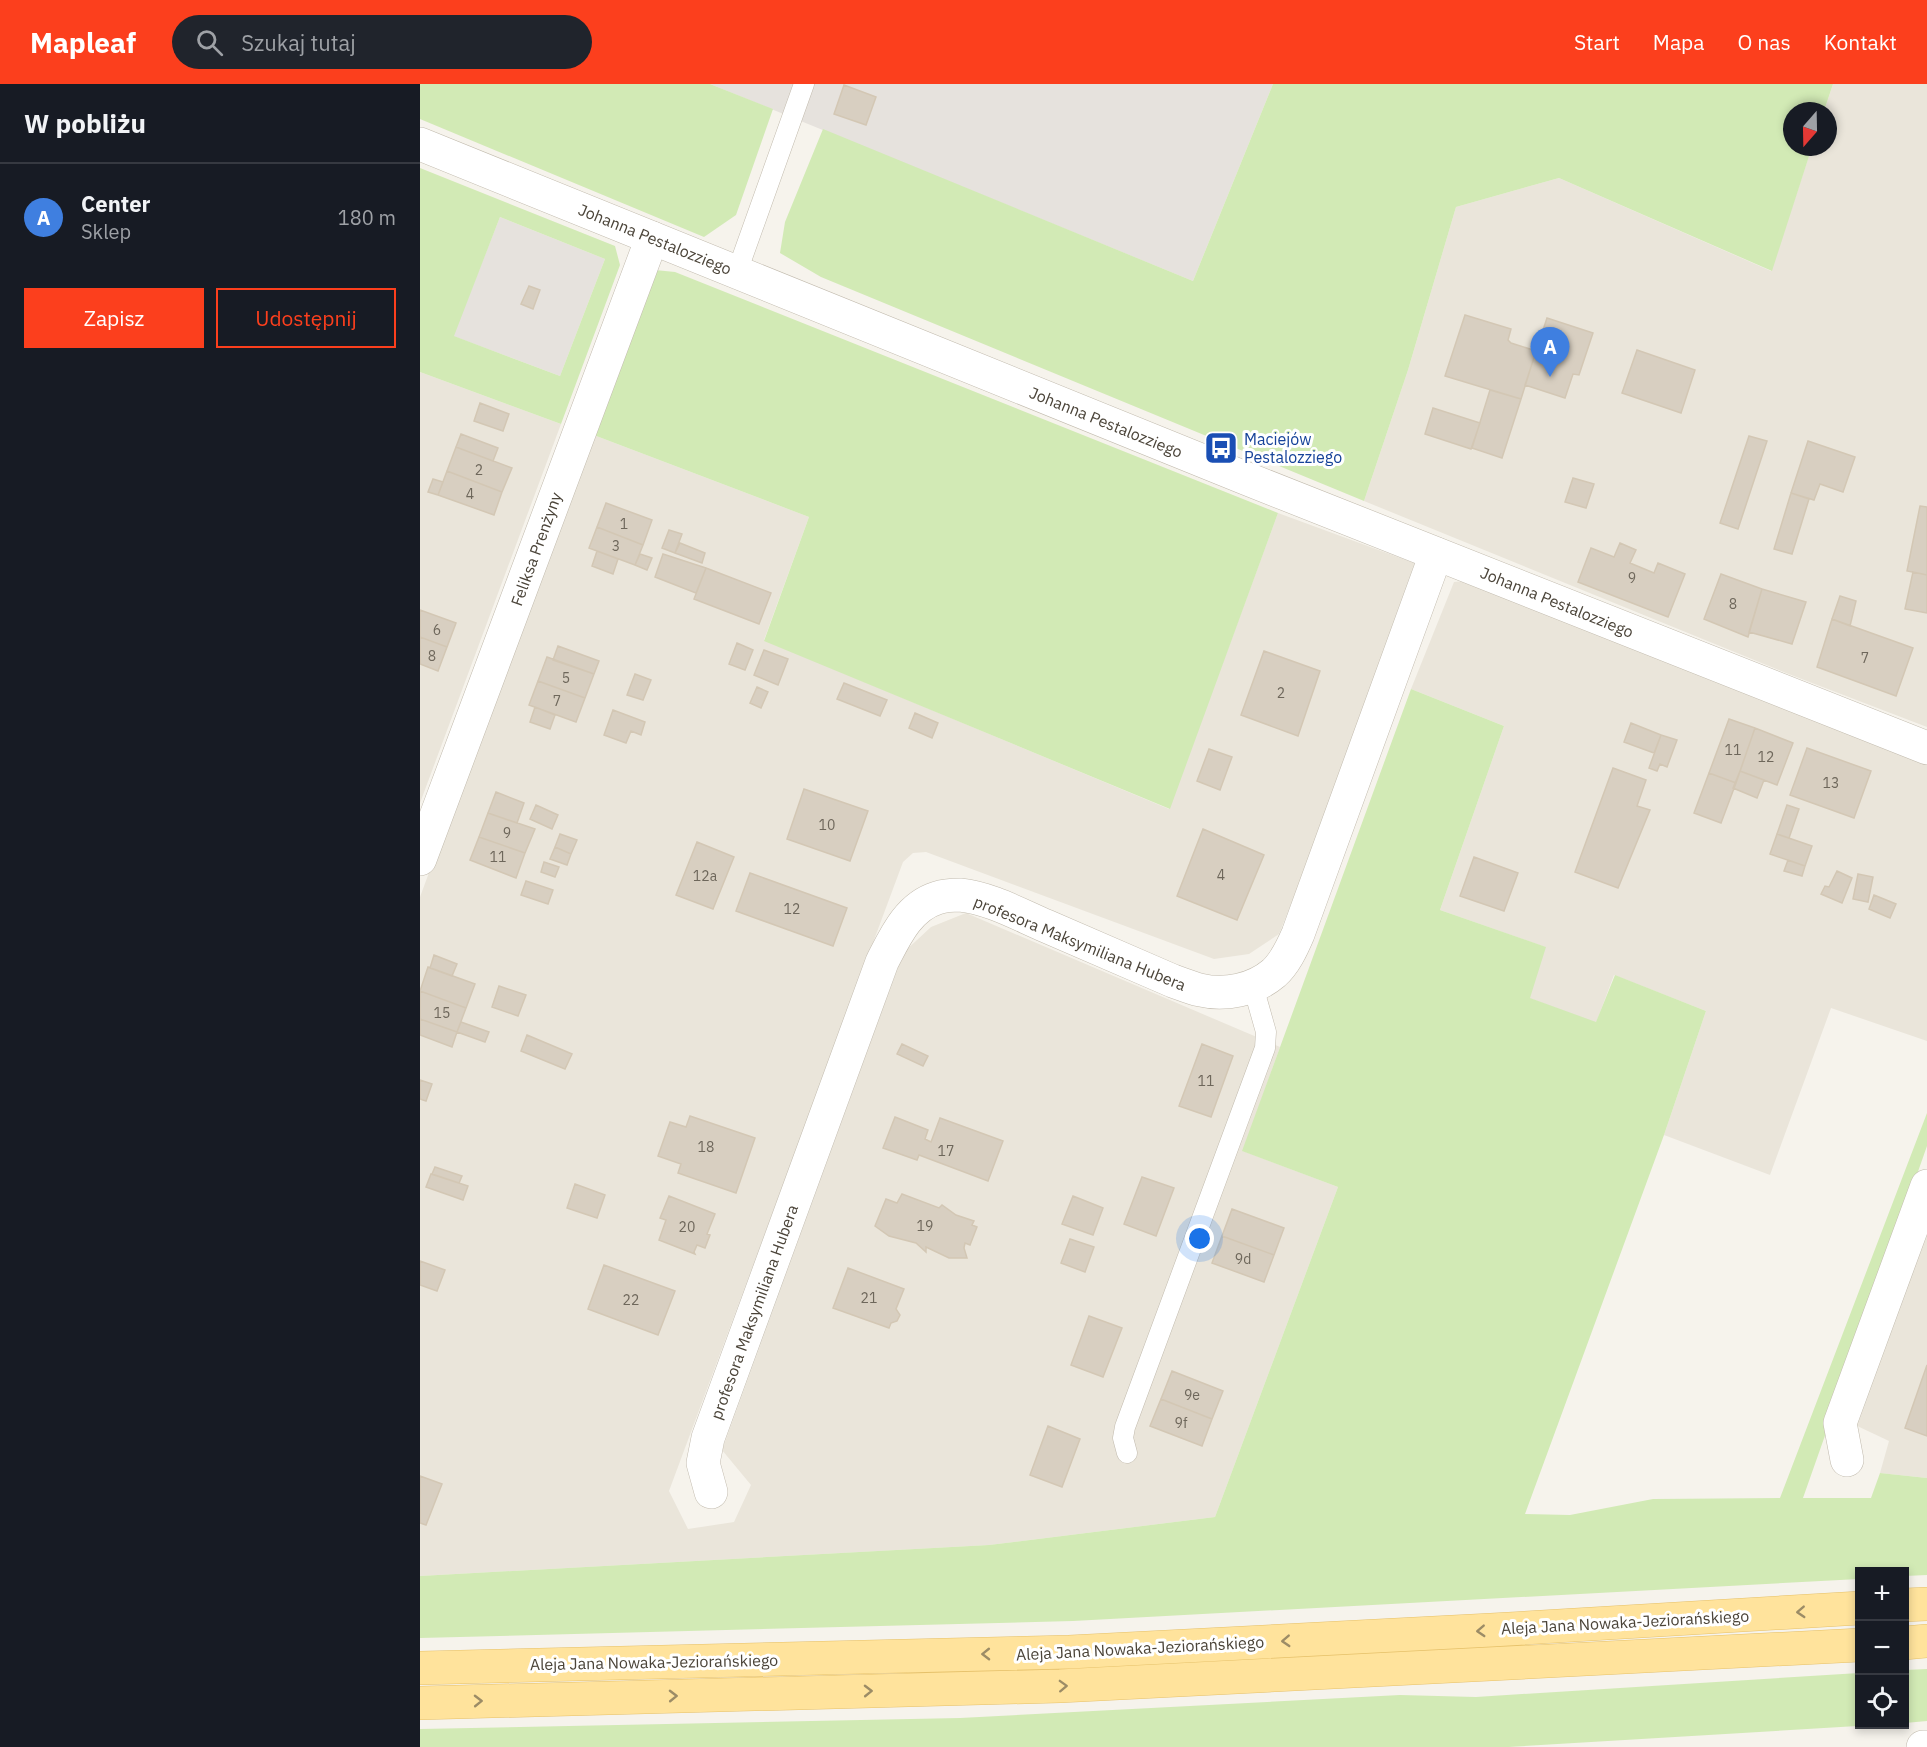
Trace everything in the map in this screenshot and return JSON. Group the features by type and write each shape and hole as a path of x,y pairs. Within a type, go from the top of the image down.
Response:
{"main road":[{"path":"1909,1605 1927,1604"},
{"name":"Aleja Jana Nowaka-Jeziorańskiego","path":"420,1668 1069,1652 1503,1630 1855,1608"},
{"path":"1909,1642 1927,1641"},
{"name":"Aleja Jana Nowaka-Jeziorańskiego","path":"420,1703 1060,1686 1855,1645"}],"street":[{"name":"Johanna Pestalozziego","path":"420,144 1437,554 1927,748"},
{"name":"Feliksa Prenżyny","path":"420,860 652,238"},
{"name":"profesora Maksymiliana Hubera","path":"711,1492 703,1463 708,1438 882,962 894,938 908,919 921,905 938,897 959,895 982,900 1011,911 1200,991 1228,993 1253,986 1274,973 1287,956 1298,934 1437,554"},
{"path":"1847,1460 1840,1423 1927,1186"}],"lane":[{"path":"737,272 804,84"},
{"path":"1127,1453 1124,1438 1125,1427 1265,1048 1266,1032 1253,986"}],"shaded area":[{"path":"710,84 1273,84 1193,281"},
{"path":"1833,84 1927,84 1927,727 1786,673 1364,501 1408,370 1456,207 1559,178 1771,271 1809,156 1837,156 1837,102 1827,102"},
{"path":"500,217 605,259 560,376 453,336"},
{"path":"420,372 561,424 420,803"},
{"path":"591,434 809,517 764,640 1169,809 1278,513 1414,563 1422,576 1279,934 1249,954 1214,959 926,852 913,853 903,862 669,1491 688,1529 734,1522 751,1485 722,1450 903,953 931,927 966,913 1280,1047 1243,1151 1338,1187 1215,1517 989,1545 420,1576 420,897"},
{"path":"1465,581 1927,765 1927,1041 1831,1008 1770,1175 1664,1135 1706,1011 1614,975 1596,1023 1529,998 1545,947 1440,910 1504,726 1411,689 1454,582"},
{"path":"1927,1218 1927,1478 1880,1473 1889,1441 1853,1424"}],"green space":[{"path":"420,84 710,84 773,109 736,215 704,237 420,119"},
{"path":"1273,84 1833,84 1827,102 1783,102 1783,156 1809,156 1772,271 1559,178 1456,207 1408,370 1364,501 821,277 780,253 785,222 823,129 1193,281"},
{"path":"420,168 615,246 620,265 561,424 420,372","holes":["500,217 605,259 560,376 454,336"]},
{"path":"655,270 675,272 1278,513 1170,809 764,641 809,517 591,434"},
{"path":"1411,689 1504,726 1440,910 1546,947 1530,998 1596,1022 1615,975 1706,1011 1664,1135 1525,1514 1570,1515 1653,1499 1780,1498 1927,1113 1927,1146 1803,1498 1871,1498 1880,1473 1927,1478 1927,1575 1909,1576 1909,1567 1855,1567 1855,1579 1073,1621 420,1638 420,1576 989,1545 1215,1517 1338,1187 1242,1151"},
{"path":"1927,1669 1927,1721 1909,1723 1909,1670"},
{"path":"1855,1673 1855,1726 1509,1747 420,1747 420,1729 960,1718 1400,1695 1476,1697"}],"building":[{"path":"844,85 876,97 866,125 834,114"},
{"path":"529,286 540,290 533,309 521,304"},
{"path":"1465,315 1511,329 1508,340 1511,343 1536,351 1521,399 1445,376"},
{"path":"1547,318 1593,333 1579,375 1573,374 1565,398 1525,385"},
{"path":"1637,350 1695,370 1681,413 1622,393"},
{"path":"1490,390 1521,399 1502,458 1472,448"},
{"path":"480,403 509,414 503,431 474,421"},
{"path":"1433,408 1480,423 1471,449 1425,434"},
{"path":"461,434 498,448 493,461 456,447"},
{"path":"1749,436 1767,441 1738,529 1720,523"},
{"path":"1808,441 1855,457 1843,492 1820,484 1814,500 1791,493"},
{"path":"456,447 512,468 502,492 447,471"},
{"path":"447,471 502,492 494,515 438,495"},
{"path":"1573,478 1594,484 1586,508 1565,502"},
{"path":"433,479 443,482 438,495 428,492"},
{"path":"1791,493 1809,499 1792,554 1774,549"},
{"path":"606,503 652,520 643,545 597,527"},
{"path":"1920,506 1927,507 1927,575 1907,571"},
{"path":"597,527 643,545 635,565 589,548"},
{"path":"669,530 682,534 675,553 662,548"},
{"path":"680,543 705,553 702,563 675,553"},
{"path":"1620,543 1636,550 1630,563 1654,573 1658,563 1685,574 1668,617 1578,582 1591,548 1614,557"},
{"path":"597,551 618,559 613,574 592,566"},
{"path":"640,554 652,558 647,570 635,565"},
{"path":"663,554 706,568 696,593 655,577"},
{"path":"706,568 771,593 759,624 694,599"},
{"path":"1913,572 1927,575 1927,613 1905,609"},
{"path":"1721,574 1762,589 1748,637 1704,619"},
{"path":"1762,589 1806,602 1792,644 1749,632"},
{"path":"1840,596 1856,601 1850,626 1832,619"},
{"path":"420,610 456,623 447,647 420,637"},
{"path":"1832,619 1913,648 1896,696 1817,667"},
{"path":"420,637 447,647 438,671 420,664"},
{"path":"737,643 753,650 745,670 729,664"},
{"path":"558,646 599,661 594,674 553,660"},
{"path":"764,650 788,659 778,685 754,675"},
{"path":"1264,651 1320,671 1298,736 1241,715"},
{"path":"547,657 594,674 585,698 538,681"},
{"path":"635,674 651,680 643,700 627,695"},
{"path":"538,681 585,698 576,722 529,705"},
{"path":"844,683 887,700 880,716 837,699"},
{"path":"757,687 768,692 761,708 750,703"},
{"path":"535,707 555,715 550,729 530,722"},
{"path":"613,710 645,722 641,735 631,731 626,743 604,735"},
{"path":"915,713 938,723 932,738 909,728"},
{"path":"1729,719 1755,728 1736,783 1709,773"},
{"path":"1631,723 1661,735 1654,753 1624,742"},
{"path":"1755,728 1793,743 1777,785 1740,771"},
{"path":"1661,735 1677,740 1667,767 1660,764 1657,771 1649,768"},
{"path":"1807,748 1871,771 1854,818 1790,795"},
{"path":"1209,749 1232,757 1220,790 1197,781"},
{"path":"1613,768 1646,780 1637,806 1650,810 1618,888 1575,872"},
{"path":"1740,771 1764,780 1757,798 1733,788"},
{"path":"1709,773 1736,783 1721,823 1694,813"},
{"path":"804,789 868,811 850,861 787,839"},
{"path":"496,792 524,803 517,823 488,813"},
{"path":"536,805 558,815 552,829 530,819"},
{"path":"1787,805 1799,809 1789,838 1777,834"},
{"path":"488,813 535,829 525,853 479,837"},
{"path":"1203,829 1264,855 1237,920 1177,896"},
{"path":"560,834 577,840 571,854 555,847"},
{"path":"1777,834 1812,846 1805,866 1770,854"},
{"path":"479,837 525,853 516,878 470,860"},
{"path":"697,842 734,857 713,909 676,895"},
{"path":"555,847 571,854 567,865 550,859"},
{"path":"1474,857 1518,873 1504,911 1460,896"},
{"path":"1788,860 1805,866 1802,876 1784,871"},
{"path":"544,862 559,867 555,877 541,872"},
{"path":"1837,871 1852,878 1842,903 1821,894 1825,886 1829,887"},
{"path":"750,873 847,908 833,946 736,911"},
{"path":"1858,874 1873,877 1868,902 1853,899"},
{"path":"526,881 553,890 548,904 521,895"},
{"path":"1874,895 1896,904 1890,918 1869,909"},
{"path":"434,955 457,964 452,976 430,968"},
{"path":"428,967 475,984 466,1008 420,991"},
{"path":"499,986 526,995 518,1016 492,1007"},
{"path":"420,991 466,1008 457,1032 420,1019"},
{"path":"420,1019 457,1032 452,1047 420,1035"},
{"path":"461,1022 489,1032 485,1042 457,1032"},
{"path":"527,1035 572,1054 565,1069 521,1051"},
{"path":"902,1044 928,1056 923,1066 897,1054"},
{"path":"1202,1044 1233,1056 1211,1117 1179,1106"},
{"path":"420,1080 432,1084 426,1101 420,1099"},
{"path":"690,1116 755,1138 736,1193 678,1173 681,1164 658,1156 670,1122 686,1127"},
{"path":"895,1117 928,1130 925,1139 931,1142 940,1118 1003,1141 988,1181 919,1155 917,1160 883,1148"},
{"path":"435,1167 462,1176 459,1183 432,1174"},
{"path":"431,1174 468,1186 463,1200 426,1187"},
{"path":"1142,1177 1174,1188 1156,1236 1124,1224"},
{"path":"575,1184 605,1195 597,1218 567,1208"},
{"path":"902,1194 939,1208 942,1205 956,1215 974,1221 972,1225 977,1227 970,1245 965,1243 964,1248 967,1258 949,1258 926,1247 926,1252 916,1243 889,1236 875,1226 886,1199 897,1203"},
{"path":"669,1196 715,1214 707,1234 710,1235 705,1248 697,1245 695,1254 659,1240 666,1220 660,1218"},
{"path":"1073,1196 1103,1208 1093,1235 1062,1224"},
{"path":"1232,1209 1284,1228 1274,1255 1222,1236"},
{"path":"1222,1236 1274,1255 1264,1282 1212,1263"},
{"path":"1070,1239 1094,1247 1085,1272 1061,1263"},
{"path":"420,1261 445,1270 437,1291 420,1285"},
{"path":"604,1265 675,1291 658,1335 588,1309"},
{"path":"848,1268 904,1289 896,1309 900,1315 889,1328 833,1308"},
{"path":"1089,1316 1122,1328 1103,1377 1071,1365"},
{"path":"1927,1365 1927,1436 1905,1428"},
{"path":"1172,1371 1223,1391 1212,1419 1161,1399"},
{"path":"1161,1399 1212,1419 1202,1446 1150,1426"},
{"path":"1048,1426 1080,1439 1062,1487 1030,1475"},
{"path":"420,1476 442,1484 426,1525 420,1523"}],"place":[{"name":"Center","path":"1550,377"},
{"name":"Maciejów Pestalozziego","path":"1221,448"}]}
